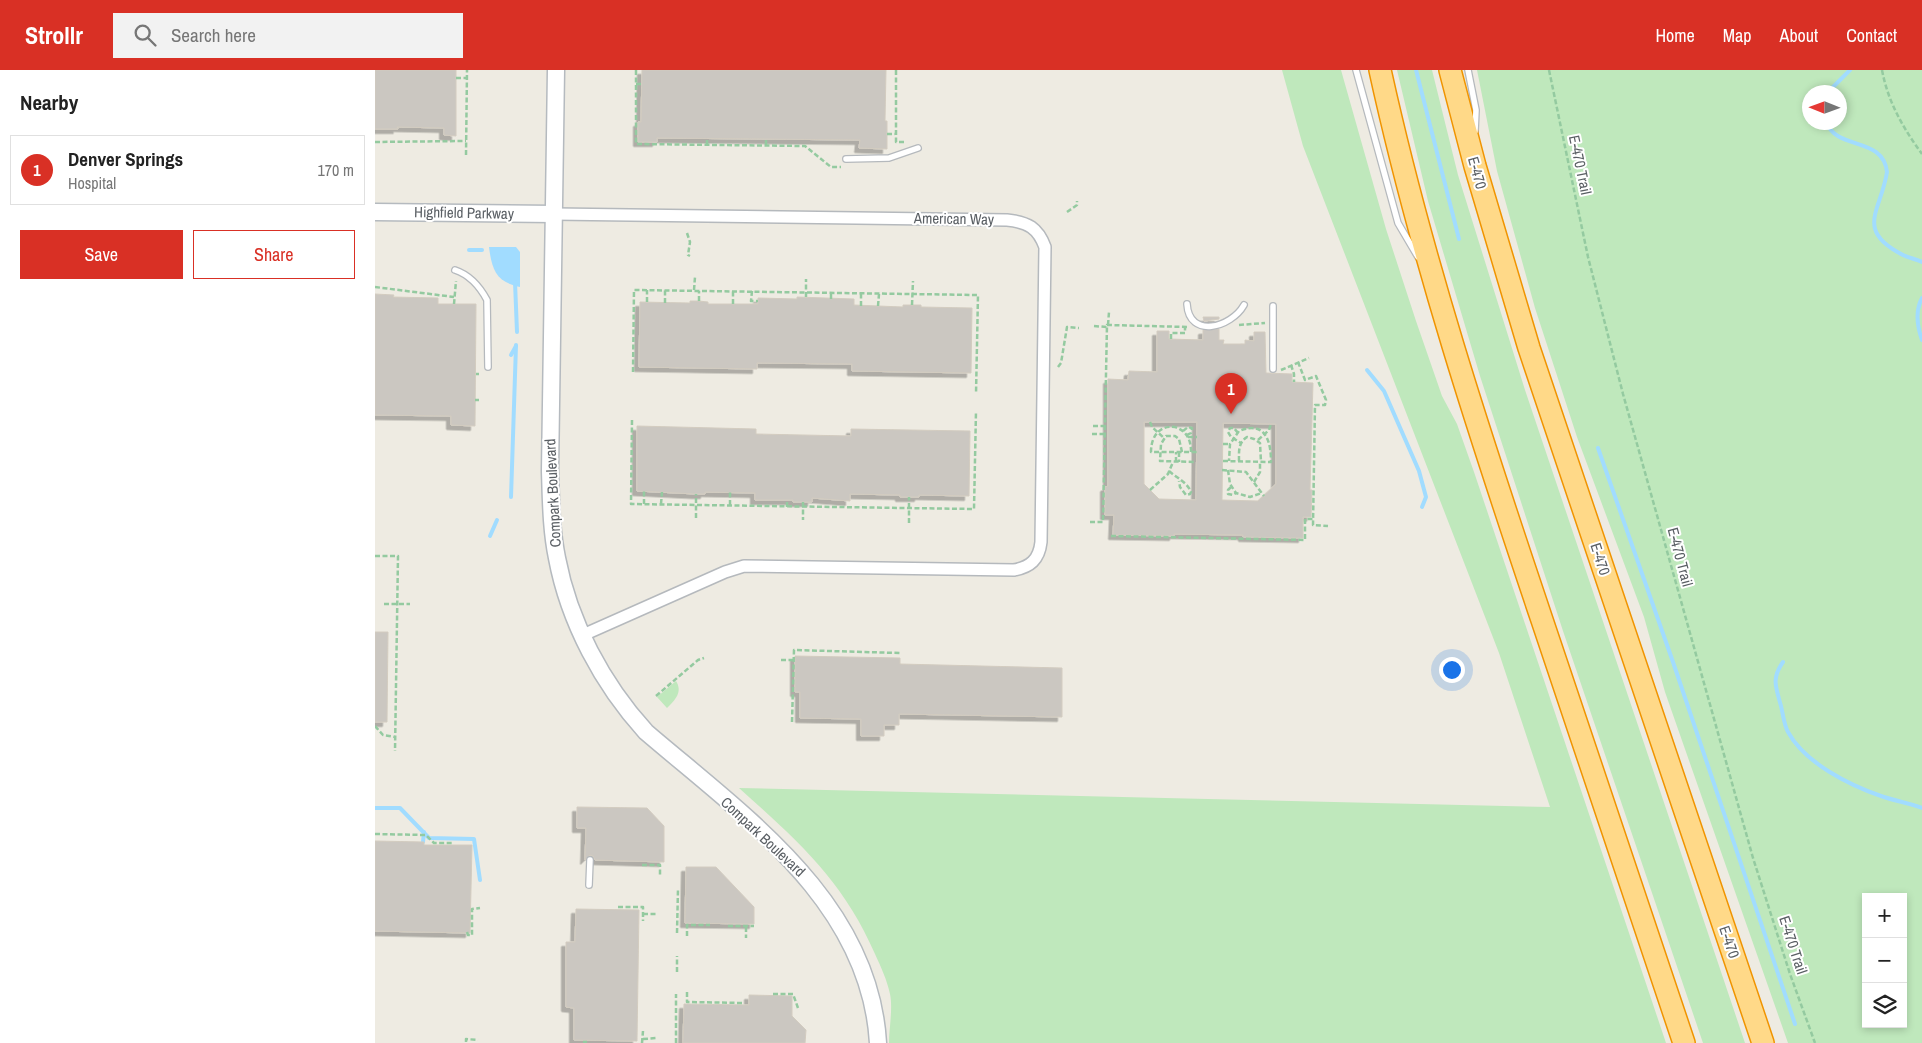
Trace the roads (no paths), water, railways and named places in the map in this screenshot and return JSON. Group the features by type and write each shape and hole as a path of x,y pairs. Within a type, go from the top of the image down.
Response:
{"highway":[{"path":"1380,70 1403,170 1434,284 1511,528 1684,1043"},
{"name":"E-470","path":"1450,70 1475,166 1529,348 1763,1043"}],"street":[{"name":"Compark Boulevard","path":"555,70 550,471 551,512 556,553 563,583 583,636 616,694 646,732 770,838 797,866 822,898 844,932 864,976 875,1015 878,1043"},
{"name":"Highfield Parkway","path":"375,212 554,214"},
{"name":"American Way","path":"554,214 1011,220 1029,226 1040,234 1045,247 1041,542 1035,561 1030,565 1014,570 744,566 725,572 583,636"}],"lane":[{"path":"1356,70 1398,223 1434,284"},
{"path":"1468,70 1476,110 1475,166"},
{"path":"846,158 889,158 918,148"},
{"path":"455,270 473,280 487,300 488,367"},
{"path":"1187,304 1187,312 1193,321 1214,326 1225,324 1235,318 1244,305"},
{"path":"1273,306 1273,369"},
{"path":"589,860 589,885"}],"water":[{"path":"489,247 516,247 520,252 520,287 505,282 500,278 494,268"}],"waterway":[{"path":"1416,70 1459,239"},
{"path":"1835,85 1850,70"},
{"path":"1831,130 1840,137 1869,148 1884,161 1887,172 1874,219 1875,228 1879,237 1888,246 1903,255 1922,262"},
{"path":"469,250 482,250"},
{"path":"515,282 517,332"},
{"path":"1922,298 1918,308 1917,319 1922,340"},
{"path":"511,497 516,345"},
{"path":"511,355 516,346"},
{"path":"1367,370 1384,391 1419,471 1426,497 1422,507"},
{"path":"1598,448 1673,662 1795,1024"},
{"path":"490,536 497,520"},
{"path":"1783,662 1777,673 1776,688 1788,732 1805,754 1816,763 1855,786 1922,808"},
{"path":"375,808 400,808 429,838 474,839 480,880"},
{"path":"423,842 424,832"}],"place":[{"name":"Denver Springs","path":"1231,414"}]}
